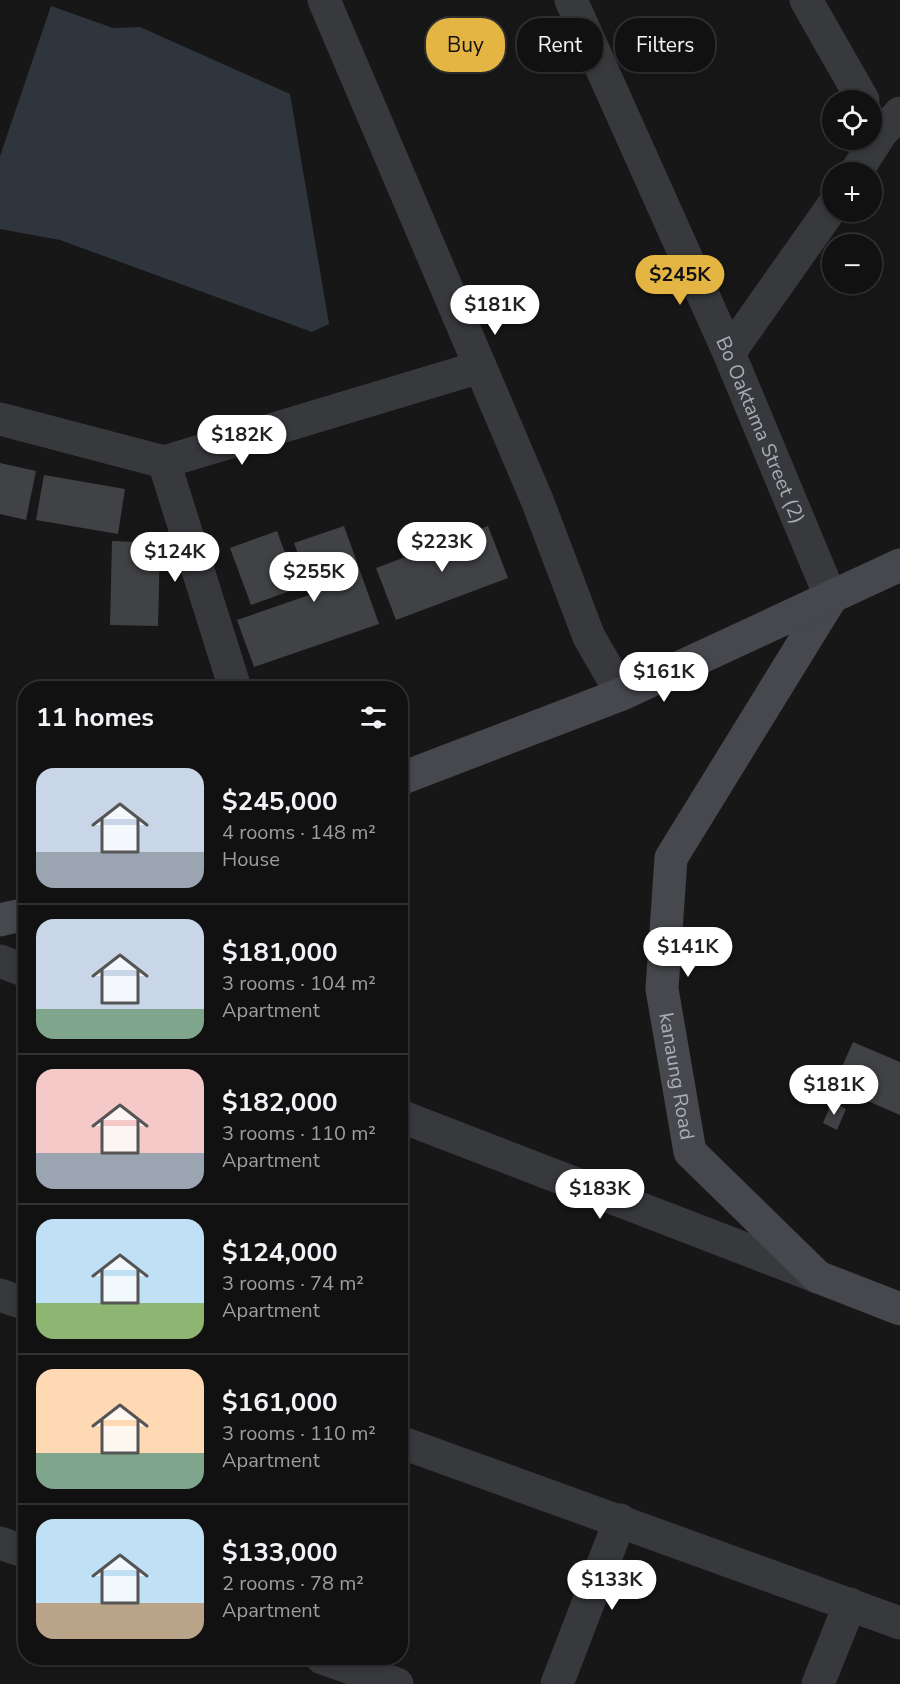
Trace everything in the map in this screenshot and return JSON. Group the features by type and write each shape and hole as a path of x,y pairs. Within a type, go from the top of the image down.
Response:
{"street":[{"path":"324,0 537,500 589,637 622,694"},
{"name":"Bo Oaktama Street (2)","path":"571,0 729,353 831,598"},
{"path":"806,0 857,90"},
{"path":"861,162 884,121"},
{"path":"729,353 822,221"},
{"path":"0,419 164,462 480,367"},
{"path":"164,462 233,681"},
{"path":"408,776 622,694 900,565"},
{"name":"kanaung Road","path":"831,598 671,858 662,989 690,1152 818,1277 900,1309"},
{"path":"0,920 18,916"},
{"path":"0,961 18,968"},
{"path":"408,1119 818,1277"},
{"path":"0,1295 18,1301"},
{"path":"408,1445 900,1623"},
{"path":"557,1684 620,1520"},
{"path":"0,1543 18,1549"},
{"path":"818,1684 850,1604"},
{"path":"342,1665 397,1684"}],"shaded area":[{"path":"51,6 113,28 140,27 290,94 329,324 312,332 60,240 0,229 0,156"}],"building":[{"path":"0,463 36,471 26,520 0,514"},
{"path":"44,475 125,489 118,534 36,520"},
{"path":"344,526 379,624 254,667 237,620 312,594 294,543"},
{"path":"488,526 508,578 396,620 376,568"},
{"path":"277,531 298,588 251,605 230,548"},
{"path":"112,541 160,543 158,626 110,625"},
{"path":"853,1042 900,1062 900,1115 847,1092 855,1075 841,1069"},
{"path":"832,1102 846,1109 837,1130 823,1123"}]}
